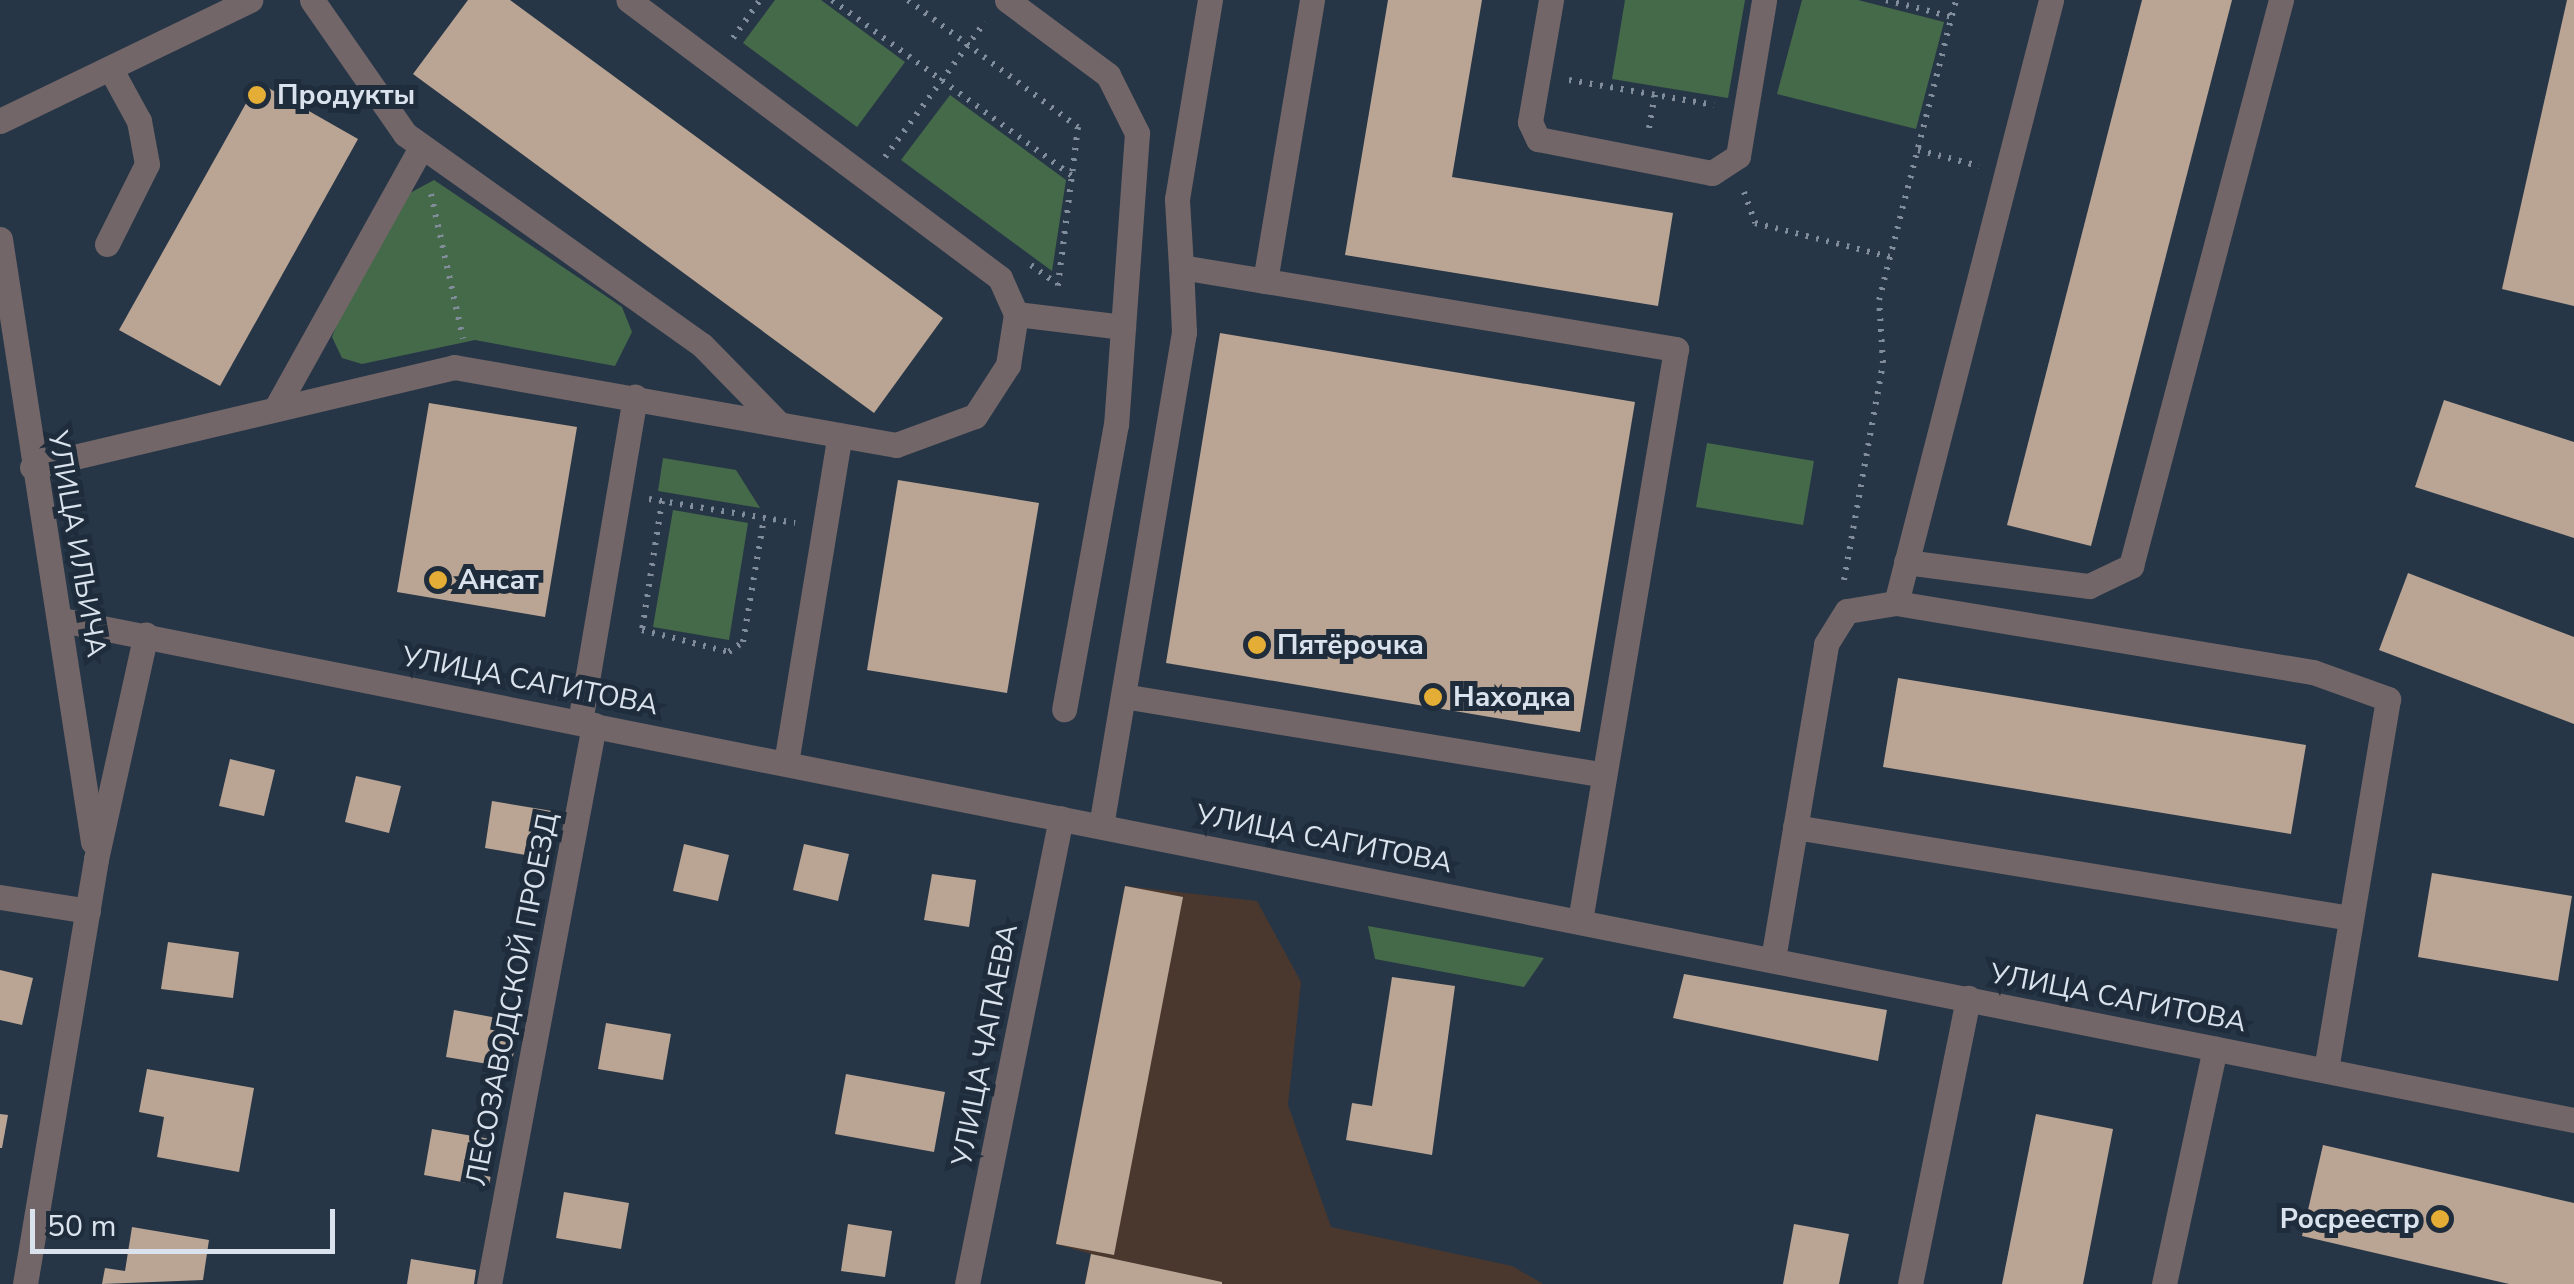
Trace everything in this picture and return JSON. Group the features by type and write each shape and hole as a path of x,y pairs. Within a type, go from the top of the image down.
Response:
{"street":[{"path":"0,122 250,0"},
{"path":"312,0 421,148 702,345 779,424"},
{"path":"32,467 276,408 470,368 840,435 921,442 975,416 1004,378 1016,314 990,267 628,0"},
{"path":"1101,826 1184,332 1177,199 1210,0"},
{"path":"1265,281 1312,0"},
{"path":"1550,0 1530,122 1538,139 1678,167 1731,167 1746,110 1764,0"},
{"path":"1896,603 2051,0"},
{"path":"1906,562 2090,586 2131,566 2282,0"},
{"path":"998,7 1108,74 1132,111 1138,143 1116,424 1064,709"},
{"path":"108,244 148,164 139,120 110,68"},
{"path":"276,408 421,148"},
{"name":"УЛИЦА ИЛЬИЧА","path":"0,239 32,467 62,620 96,859"},
{"path":"1181,267 1676,349 1580,921"},
{"path":"1016,314 1122,328"},
{"name":"ЛЕСОЗАВОДСКОЙ ПРОЕЗД","path":"490,1284 587,724 634,397"},
{"path":"786,764 840,435"},
{"path":"1773,960 1826,644 1847,612 1896,603 2313,672 2388,699 2326,1070"},
{"name":"УЛИЦА САГИТОВА","path":"62,620 2574,1120"},
{"name":"УЛИЦА ИЛЬИЧА","path":"25,1284 96,859 146,634"},
{"path":"1123,696 1604,775"},
{"name":"УЛИЦА ЧАПАЕВА","path":"967,1284 1061,818"},
{"path":"1795,827 2351,918"},
{"path":"0,897 88,912"},
{"path":"1910,1284 1968,998"},
{"path":"2164,1284 2216,1048"}],"path":[{"path":"729,43 760,0"},
{"path":"832,0 1075,178"},
{"path":"908,0 1075,124 1075,178 1054,319"},
{"path":"1886,0 1952,17"},
{"path":"1847,612 1890,257 1956,0"},
{"path":"884,158 998,7"},
{"path":"1538,75 1746,110"},
{"path":"421,148 470,368"},
{"path":"1918,150 2006,173"},
{"path":"1747,180 1744,206 1755,222 1890,257"},
{"path":"618,494 825,528"},
{"path":"662,502 642,630 709,648 743,642 764,518"}],"shaded area":[{"path":"1125,886 1257,901 1301,982 1288,1105 1331,1227 1512,1266 1543,1284 1085,1284 1091,1254 1056,1244"}],"green space":[{"path":"775,0 821,0 905,62 857,127 743,43"},
{"path":"1625,0 1745,0 1728,98 1612,79"},
{"path":"1802,0 1858,0 1944,22 1916,129 1777,94"},
{"path":"950,95 1066,180 1052,271 901,160"},
{"path":"434,180 622,307 632,332 615,366 475,340 362,364 342,358 332,337 338,321 410,193"},
{"path":"1707,443 1814,461 1803,525 1696,507"},
{"path":"663,458 736,470 760,508 658,491"},
{"path":"673,510 748,523 729,640 653,627"},
{"path":"1368,926 1544,958 1524,987 1375,959"}],"building":[{"path":"468,0 510,0 943,318 874,413 413,74"},
{"path":"1388,0 1482,0 1452,177 1673,213 1658,306 1345,255"},
{"path":"2142,0 2232,0 2091,546 2007,525"},
{"path":"2567,0 2574,0 2574,306 2502,289"},
{"path":"258,82 358,139 220,386 119,330"},
{"path":"1220,333 1635,402 1580,732 1166,663"},
{"path":"2444,400 2574,442 2574,538 2415,487"},
{"path":"429,403 577,427 545,617 397,592"},
{"path":"898,480 1039,503 1007,693 867,670"},
{"path":"2408,573 2574,637 2574,724 2379,650"},
{"path":"1898,678 2306,745 2291,834 1883,767"},
{"path":"230,759 275,770 264,816 219,806"},
{"path":"356,776 401,786 389,833 345,822"},
{"path":"492,801 558,812 549,859 485,848"},
{"path":"684,844 729,855 718,901 673,891"},
{"path":"804,844 849,854 838,901 793,890"},
{"path":"2432,873 2572,896 2558,981 2418,957"},
{"path":"932,874 976,880 969,927 924,920"},
{"path":"1125,886 1183,897 1114,1255 1056,1244"},
{"path":"168,942 239,952 233,998 161,989"},
{"path":"0,970 33,978 22,1025 0,1020"},
{"path":"1684,974 1887,1010 1878,1061 1673,1018"},
{"path":"1392,977 1455,986 1432,1155 1346,1140 1352,1103 1372,1106"},
{"path":"454,1010 519,1022 511,1068 446,1057"},
{"path":"606,1023 671,1034 663,1080 598,1069"},
{"path":"147,1069 254,1088 239,1172 157,1157 164,1117 139,1112"},
{"path":"846,1074 945,1092 934,1152 835,1134"},
{"path":"0,1114 8,1115 2,1148 0,1148"},
{"path":"2036,1114 2113,1129 2083,1284 2002,1284"},
{"path":"432,1129 496,1140 489,1187 424,1175"},
{"name":"Росреестр","path":"2323,1145 2574,1203 2574,1284 2509,1284 2302,1236"},
{"path":"564,1192 629,1203 621,1249 556,1238"},
{"path":"848,1224 892,1231 885,1277 841,1271"},
{"path":"1794,1224 1849,1234 1839,1284 1783,1284"},
{"path":"132,1227 209,1240 203,1280 102,1284 105,1268 125,1271"},
{"path":"1091,1254 1222,1282 1222,1284 1085,1284"},
{"path":"411,1259 476,1270 474,1284 407,1284"}],"place":[{"name":"Продукты","path":"257,95"},
{"name":"Ансат","path":"438,580"},
{"name":"Пятёрочка","path":"1257,645"},
{"name":"Находка","path":"1433,697"},
{"name":"Росреестр","path":"2440,1219"}]}
